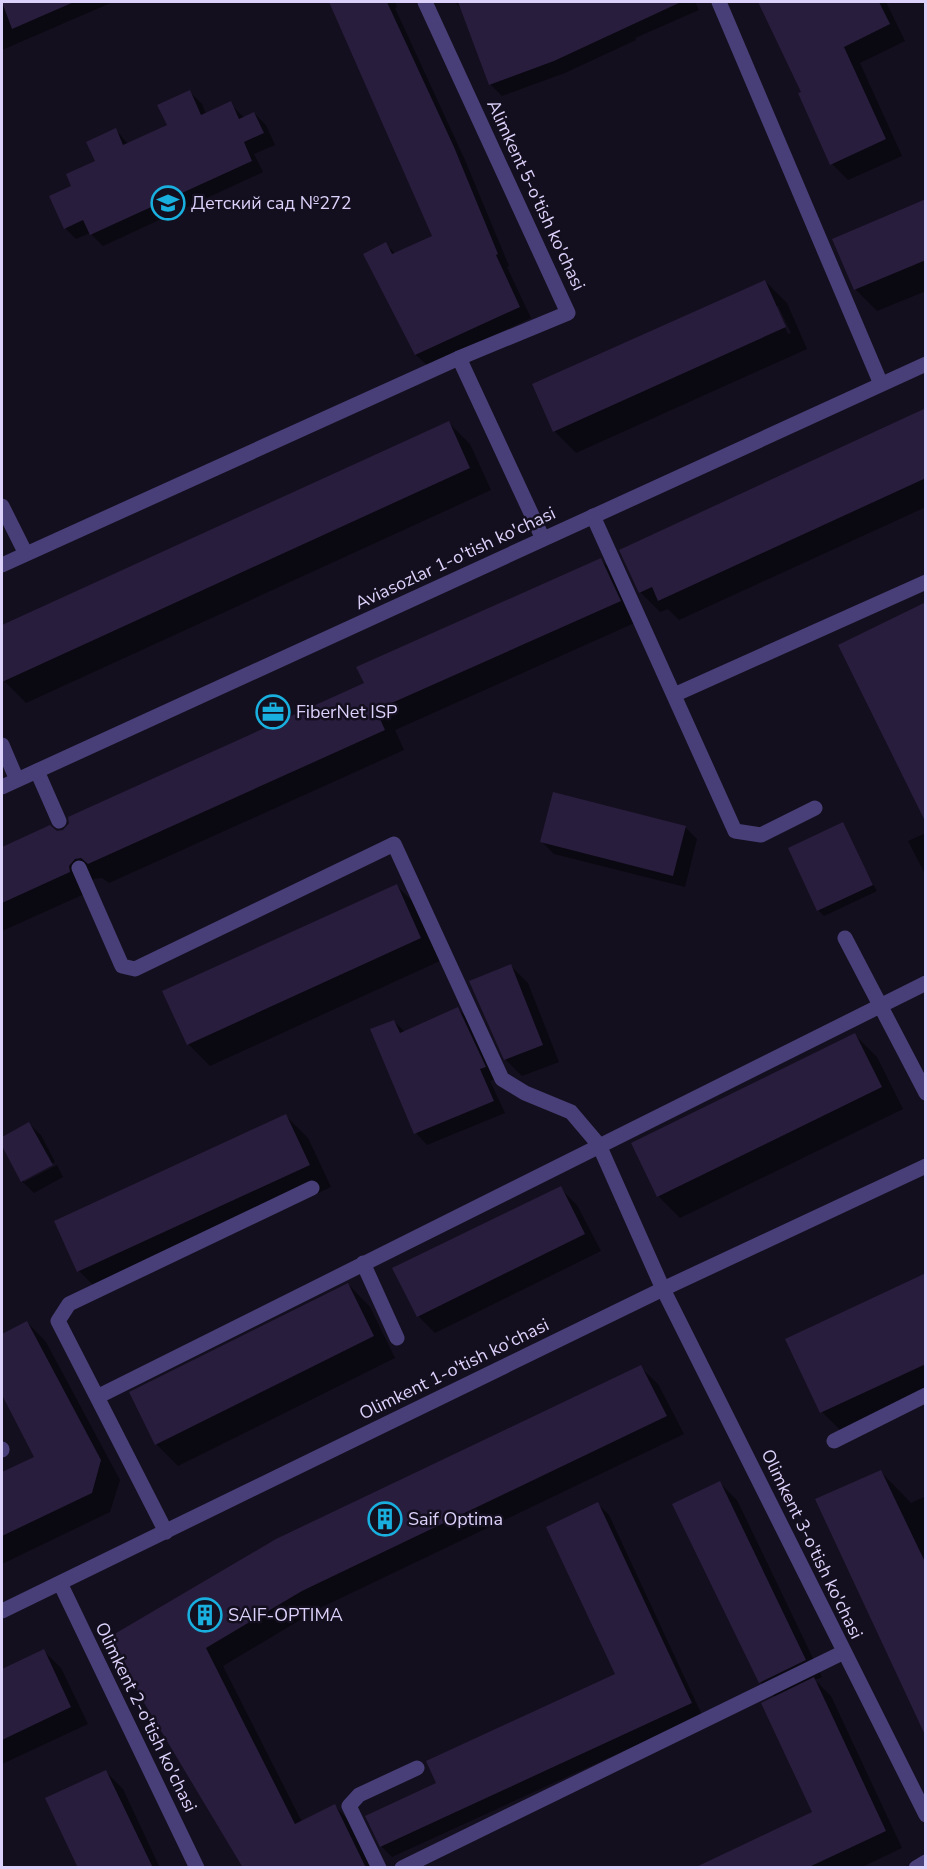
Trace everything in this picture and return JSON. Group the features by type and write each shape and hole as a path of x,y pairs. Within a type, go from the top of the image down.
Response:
{"street":[{"name":"Alimkent 5-o'tish ko'chasi","path":"425,2 568,313 459,358"},
{"path":"719,2 882,384"},
{"path":"2,565 459,358 543,539"},
{"name":"Aviasozlar 1-o'tish ko'chasi","path":"2,787 926,364"},
{"path":"2,506 26,554"},
{"path":"593,516 735,831 761,835 815,808"},
{"path":"674,695 926,582"},
{"path":"2,745 17,780"},
{"path":"37,771 59,821"},
{"name":"Olimkent 3-o'tish ko'chasi","path":"79,868 122,966 135,969 394,844 502,1079 525,1093 571,1112 599,1145 663,1289 926,1815"},
{"path":"845,938 926,1093"},
{"path":"97,1397 926,983"},
{"name":"Olimkent 1-o'tish ko'chasi","path":"2,1609 166,1532 663,1289 926,1166"},
{"path":"166,1532 57,1321 69,1304 312,1188"},
{"path":"363,1263 397,1338"},
{"path":"834,1441 926,1395"},
{"name":"Olimkent 2-o'tish ko'chasi","path":"60,1583 196,1868"},
{"path":"402,1868 844,1652"},
{"path":"379,1868 350,1806 359,1795 417,1768"},
{"path":"916,1868 926,1862"}],"building":[{"path":"2,2 74,2 12,29"},
{"path":"329,2 387,2 454,147 498,254 496,255 520,307 415,355 363,254 386,242 392,254 432,236"},
{"path":"458,2 681,2 554,61 489,85"},
{"path":"758,2 879,2 890,24 844,47 886,139 830,165 798,93 801,92"},
{"path":"190,90 201,115 231,101 239,119 254,112 264,133 244,142 252,161 90,235 83,220 64,229 49,196 71,186 66,174 95,161 86,142 116,128 123,145 167,125 157,105"},
{"path":"926,199 926,260 854,290 832,239"},
{"path":"765,280 786,327 553,432 532,384"},
{"path":"926,408 926,478 658,601 652,587 639,593 619,550"},
{"path":"449,421 470,468 2,682 2,625"},
{"path":"601,558 621,601 376,710 385,730 88,864 81,858 75,859 69,866 70,872 2,903 2,847 50,825 57,831 63,830 69,823 68,817 364,683 356,667"},
{"path":"926,602 926,823 838,645"},
{"path":"553,792 686,826 673,876 540,842"},
{"path":"843,822 873,885 817,911 788,848"},
{"path":"397,884 421,938 187,1045 162,991"},
{"path":"511,964 543,1045 504,1060 469,981"},
{"path":"458,1007 486,1067 480,1069 494,1101 414,1134 370,1029 394,1020 400,1033"},
{"path":"855,1033 882,1087 657,1197 631,1143"},
{"path":"286,1114 310,1165 77,1272 54,1221"},
{"path":"29,1122 53,1165 21,1182 2,1146 2,1137"},
{"path":"561,1186 585,1234 417,1317 392,1268"},
{"path":"926,1273 926,1364 820,1413 785,1339"},
{"path":"348,1283 374,1336 155,1445 129,1392"},
{"path":"27,1321 101,1460 92,1493 2,1536 2,1472 34,1457 2,1395 2,1334"},
{"path":"641,1365 667,1416 302,1591 206,1648 295,1824 335,1804 366,1868 243,1868 106,1639 276,1539"},
{"path":"881,1470 926,1564 926,1737 815,1499"},
{"path":"720,1481 806,1660 759,1683 672,1504"},
{"path":"598,1502 692,1703 380,1847 365,1816 436,1783 426,1761 615,1674 546,1527"},
{"path":"44,1649 71,1707 2,1740 2,1669"},
{"path":"814,1677 886,1831 807,1868 694,1868 812,1812 761,1703"},
{"path":"106,1770 153,1868 78,1868 45,1798"}],"place":[{"name":"Детский сад №272","path":"168,203"},
{"name":"FiberNet ISP","path":"273,712"},
{"name":"Saif Optima","path":"385,1519"},
{"name":"SAIF-OPTIMA","path":"205,1615"}]}
